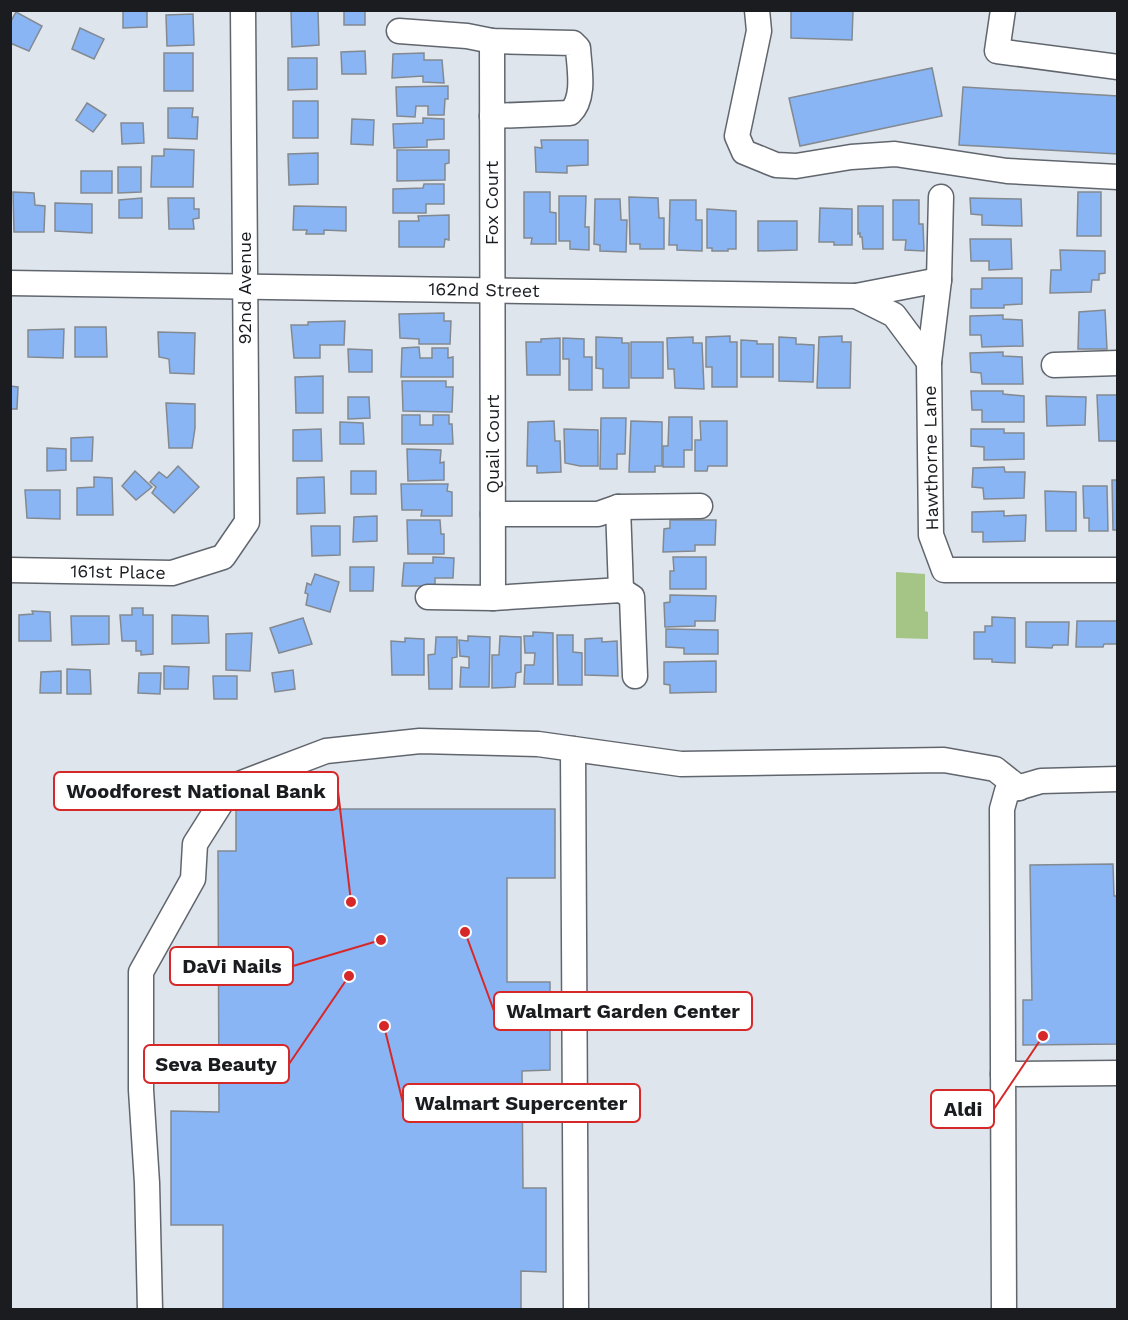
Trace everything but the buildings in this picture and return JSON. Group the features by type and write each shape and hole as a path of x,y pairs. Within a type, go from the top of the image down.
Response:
{"street":[{"name":"92nd Avenue","path":"223,557 247,522 243,10"},
{"path":"757,10 759,31 737,136 744,152 758,159 776,165 796,166 851,157 894,154 1007,171 1118,177"},
{"path":"1003,10 997,51 1118,68"},
{"path":"399,32 467,36 492,41 573,42 578,48 580,93 576,107 570,112 492,116"},
{"name":"Fox Court","path":"492,41 492,290"},
{"name":"Hawthorne Lane","path":"940,197 939,280 929,362 931,535 944,570 1118,570"},
{"path":"856,296 939,280"},
{"name":"162nd Street","path":"10,283 856,296 894,315 929,362"},
{"name":"Quail Court","path":"492,290 493,598"},
{"path":"1054,365 1118,363"},
{"path":"493,514 598,514 618,507 700,506"},
{"path":"618,507 621,590"},
{"name":"161st Place","path":"10,570 172,573 223,557"},
{"path":"428,597 493,598 621,590 632,597 635,676"},
{"path":"150,1310 147,1183 141,1090 141,972 193,879 195,844 231,787 326,751 420,741 538,744 681,764 944,760 995,769 1019,788"},
{"path":"573,749 576,1310"},
{"path":"1004,1310 1002,809 1007,791 1041,781 1118,779"},
{"path":"1003,1074 1118,1073"}],"green space":[{"path":"896,572 925,574 928,639 896,638"}],"place":[{"name":"Woodforest National Bank","path":"351,902"},
{"name":"Walmart Garden Center","path":"465,932"},
{"name":"DaVi Nails","path":"381,940"},
{"name":"Seva Beauty","path":"349,976"},
{"name":"Walmart Supercenter","path":"384,1026"},
{"name":"Aldi","path":"1043,1036"}]}
